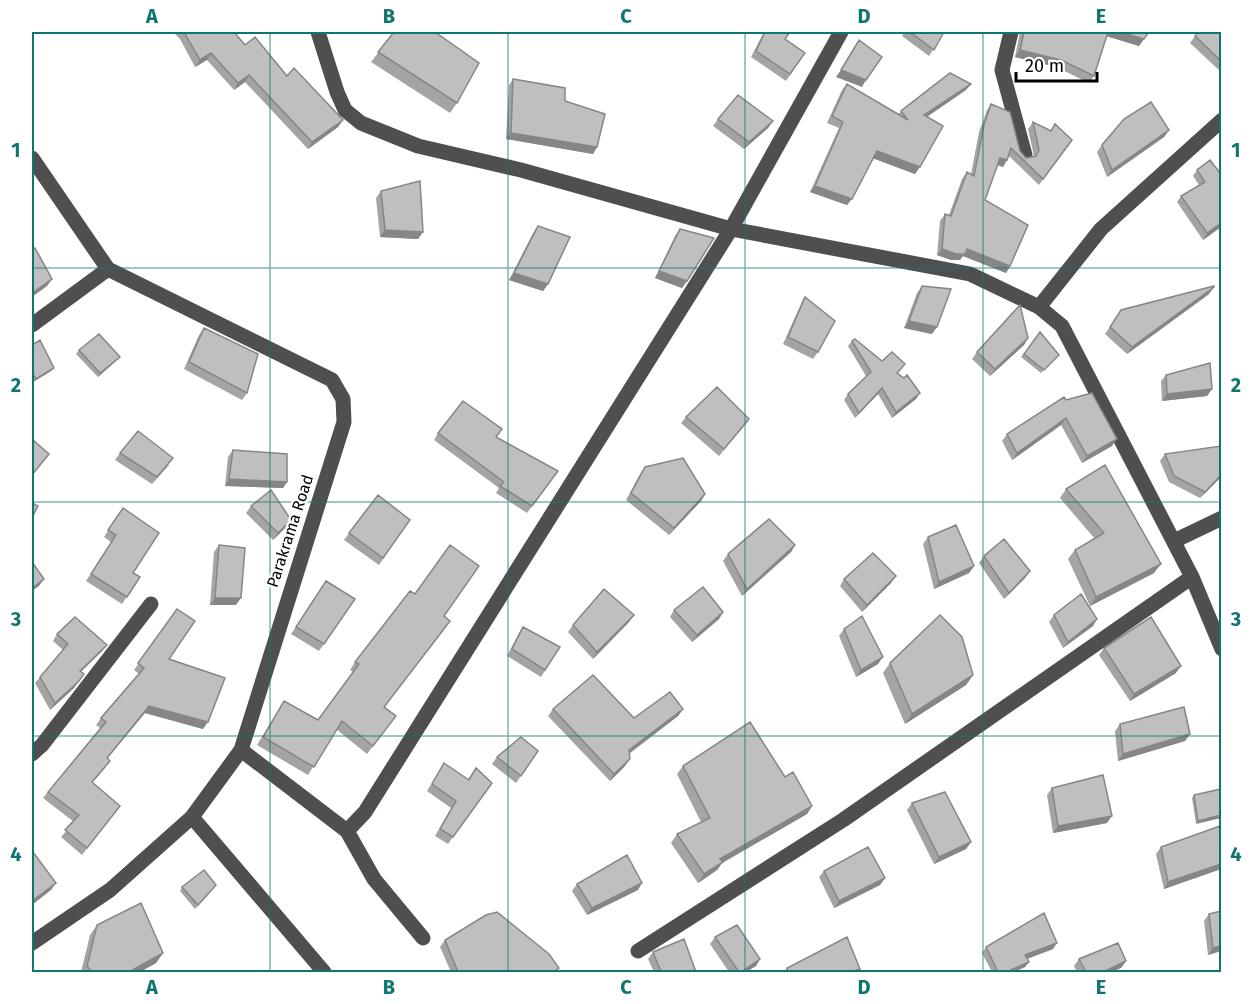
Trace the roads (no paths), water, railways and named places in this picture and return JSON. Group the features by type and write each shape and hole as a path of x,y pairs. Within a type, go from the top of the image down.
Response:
{"street":[{"path":"318,32 345,110 361,123 418,146 522,170 731,229 970,274 1040,307 1062,326 1174,541 1221,649"},
{"path":"347,831 365,812 731,229 841,32"},
{"path":"1011,32 1002,70 1025,155"},
{"path":"1040,307 1101,229 1221,120"},
{"path":"32,158 108,268 32,325"},
{"name":"Parakrama Road","path":"32,943 110,890 192,817 241,750 344,422 343,399 332,380 108,268"},
{"path":"1174,541 1221,518"},
{"path":"638,951 843,820 1192,578"},
{"path":"32,754 42,745 151,604"},
{"path":"241,750 347,831 374,879 423,938"},
{"path":"192,817 324,972"}]}
